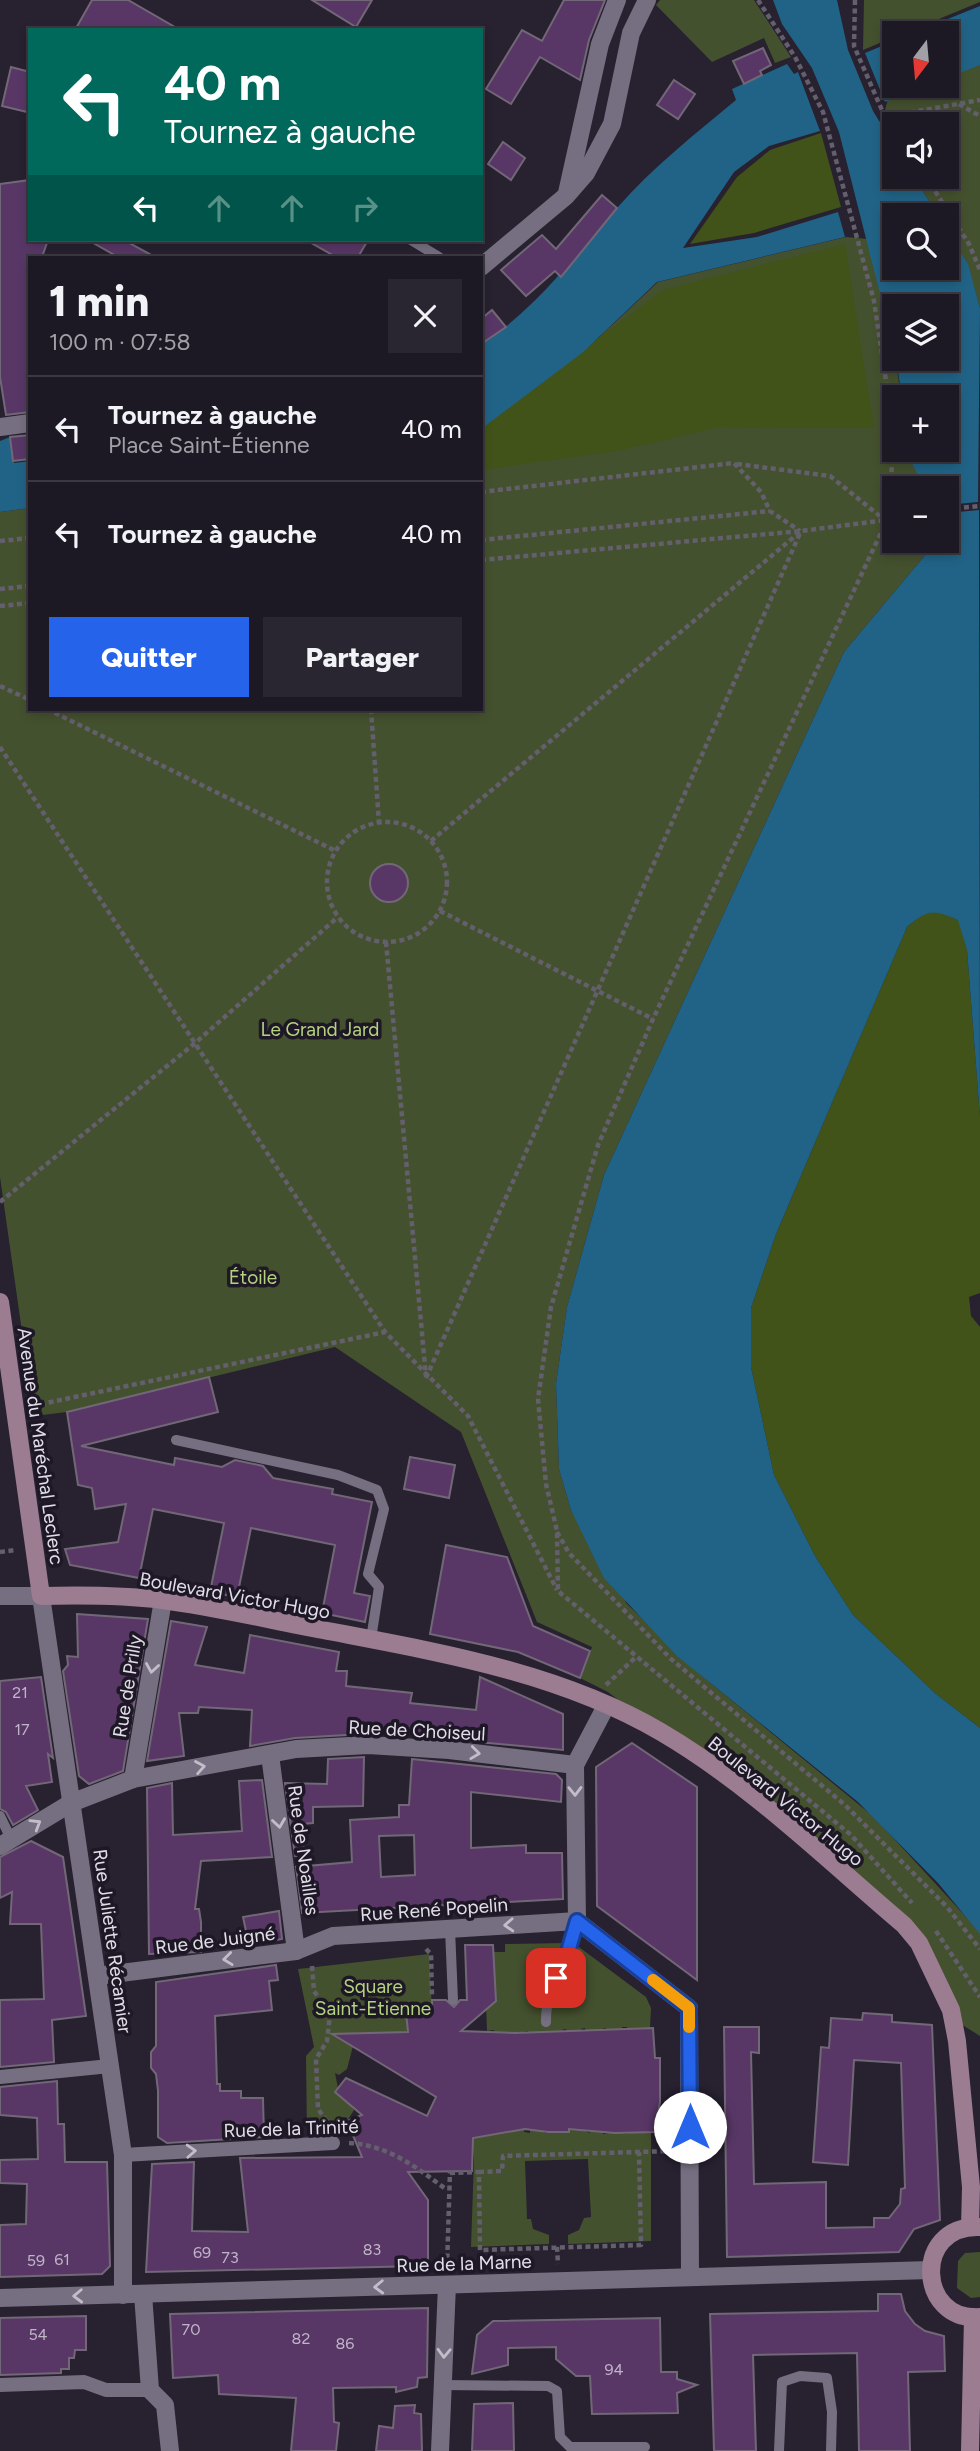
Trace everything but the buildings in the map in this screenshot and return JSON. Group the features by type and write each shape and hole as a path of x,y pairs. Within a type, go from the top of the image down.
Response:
{"main road":[{"name":"Avenue du Maréchal Leclerc","path":"0,1302 41,1596"},
{"name":"Boulevard Victor Hugo","path":"41,1596 90,1595 163,1600 371,1639 517,1672 606,1706 659,1731 746,1791 904,1925 919,1943 951,2010 957,2041 975,2227"},
{"path":"970,2451 977,2317 947,2308 932,2284 930,2270 932,2258 946,2237 975,2227"}],"street":[{"path":"566,196 600,44 617,0"},
{"path":"483,265 566,196 586,173 612,124 631,33 647,0"},
{"path":"0,426 28,423"},
{"name":"Boulevard Victor Hugo","path":"0,1596 41,1596"},
{"name":"Rue Juliette Récamier","path":"41,1596 123,2155 123,2295"},
{"name":"Rue de Prilly","path":"133,1779 163,1600"},
{"path":"606,1706 575,1765 577,1921 689,2008 690,2277"},
{"name":"Rue de Choiseul","path":"6,1842 71,1803 133,1779 296,1749 368,1745 449,1750 575,1765"},
{"name":"Rue de Noailles","path":"270,1755 304,1955"},
{"name":"Rue René Popelin","path":"304,1955 333,1936 577,1921"},
{"name":"Rue de Juigné","path":"97,1976 304,1955"},
{"path":"0,2077 110,2066"},
{"name":"Rue de la Trinité","path":"123,2155 333,2143"},
{"name":"Rue de la Marne","path":"0,2298 930,2270"},
{"path":"440,2451 447,2285"},
{"path":"143,2294 149,2390"},
{"path":"0,2385 84,2382 106,2390 149,2390 165,2404 170,2451"}],"lane":[{"path":"414,242 437,256"},
{"path":"176,1440 338,1475 377,1490 384,1509 368,1574 379,1587 371,1639"},
{"path":"0,1816 6,1842"},
{"path":"546,2022 545,2001 567,1955 577,1921"},
{"path":"450,1929 453,2000"},
{"path":"779,2451 782,2382 800,2376 827,2378 832,2412 831,2451"},
{"path":"443,2385 548,2386 557,2391 560,2437 570,2447 645,2447"}],"path":[{"path":"758,0 795,57 823,113 874,301 893,427 889,476"},
{"path":"856,0 854,46 883,112"},
{"path":"913,112 980,100"},
{"path":"959,104 980,116"},
{"path":"934,189 969,244 980,271"},
{"path":"483,492 734,463 830,476 882,519"},
{"path":"734,463 761,492 770,512 801,531"},
{"path":"959,508 980,506"},
{"path":"483,540 770,512"},
{"path":"483,560 882,522"},
{"path":"431,841 801,531"},
{"path":"426,1378 801,531"},
{"path":"558,1591 557,1531 546,1484 538,1399 551,1307 598,1145 653,1019 882,531"},
{"path":"0,541 28,538"},
{"path":"0,589 28,586"},
{"path":"0,606 28,603"},
{"path":"0,685 28,699"},
{"path":"51,711 336,851"},
{"path":"371,711 379,823"},
{"path":"0,747 385,1332 426,1378 468,1416 558,1591 851,1835 916,1908"},
{"path":"379,823 398,823 416,830 431,841 442,856 447,874 447,893 440,911 417,934 386,942 368,939 351,930 338,917 327,884 329,867 336,851 347,838 379,823"},
{"path":"440,911 653,1019"},
{"path":"0,1202 194,1044 338,917"},
{"path":"386,942 426,1378"},
{"path":"15,1410 385,1332"},
{"path":"557,1531 569,1553 671,1659 845,1805 947,1907 980,1949"},
{"path":"607,1684 636,1657"},
{"path":"934,1928 980,1997"},
{"path":"415,1950 428,1949 431,1954 432,1996"},
{"path":"304,1955 314,1991 330,2014 327,2041 316,2059 318,2109 333,2132 333,2143"},
{"path":"330,2014 385,2007"},
{"name":"Rue de la Trinité","path":"333,2143 372,2144 406,2160 447,2190"},
{"path":"447,2285 447,2190 450,2172 502,2171 503,2156 690,2151"},
{"path":"479,2172 480,2249 641,2245 639,2152"}],"green space":[{"path":"660,0 754,0 791,57 775,63 764,38 712,62 656,5"},
{"path":"864,0 980,0 934,21 882,21 882,42 863,50"},
{"path":"980,39 980,308 967,263 959,250 959,203 930,203 922,189 959,189 959,112 886,112 889,98 959,98 959,51"},
{"path":"821,133 841,207 754,233 690,244 737,177 770,150"},
{"name":"Le Grand Jard","path":"846,237 868,239 882,302 882,371 897,371 899,385 882,385 882,462 913,462 920,476 882,476 882,553 927,553 844,652 604,1175 567,1307 556,1384 559,1469 571,1510 627,1604 702,1676 874,1817 980,1932 980,2036 953,2019 906,1927 608,1692 580,1678 592,1647 537,1622 461,1432 335,1347 67,1412 34,1416 0,1177 0,512 28,508 28,711 483,711 483,427 582,353 658,282"},
{"path":"845,244 874,428 720,427 617,451 483,470 483,425 663,290"},
{"path":"925,912 940,912 959,920 967,950 980,1117 980,1293 969,1297 971,1316 980,1327 980,1728 936,1694 853,1615 815,1556 774,1475 751,1367 751,1308 776,1234 907,927"},
{"path":"568,1943 579,1947 646,1997 651,2008 650,2028 627,2038 627,2027 622,2027 622,2037 607,2038 606,2028 601,2029 602,2038 586,2039 585,2028 581,2029 581,2039 567,2039 566,2029 562,2030 562,2039 548,2039 548,2031 543,2031 543,2040 528,2040 528,2031 523,2032 523,2040 509,2033 495,2034 494,2030 487,2031 486,2005 495,2002 493,1952 505,1952 505,1944"},
{"name":"Square Saint-Etienne","path":"429,1954 432,2010 406,2012 410,2032 358,2032 359,2035 348,2043 353,2046 347,2069 339,2075 335,2073 338,2088 354,2110 347,2121 358,2135 307,2137 306,2056 314,2047 298,1969"},
{"path":"563,2125 564,2133 570,2133 570,2126 584,2125 585,2131 590,2133 590,2125 603,2125 603,2134 609,2133 610,2125 623,2125 624,2134 630,2133 630,2125 645,2125 646,2133 651,2133 651,2241 568,2244 568,2235 579,2230 584,2218 591,2217 588,2159 525,2161 527,2219 531,2219 533,2229 549,2235 549,2244 471,2247 474,2159 472,2138 510,2132 510,2127 524,2126 524,2132 530,2133 530,2126 543,2126 544,2133 549,2133 550,2126"},
{"path":"980,2252 980,2297 971,2298 957,2288 958,2261 965,2253"}],"water":[{"path":"773,0 837,0 848,50 873,111 882,126 882,189 922,189 930,203 882,203 882,280 959,280 959,249 968,264 980,308 978,502 959,504 959,476 919,476 911,462 959,462 959,385 900,385 898,371 959,371 959,294 882,294 882,302 839,132 812,68 782,24"},
{"path":"980,6 980,65 959,73 959,21 943,21"},
{"path":"882,46 882,95 865,53"},
{"path":"787,64 794,74 798,72 820,131 769,146 734,172 683,248 757,237 838,212 845,237 657,282 582,353 483,427 483,344 538,298 645,179 736,100 732,89"},
{"path":"10,437 14,463 28,461 28,508 0,512 0,441"},
{"path":"979,510 980,1117 967,950 958,920 942,914 926,914 907,927 776,1234 751,1308 751,1367 774,1475 815,1556 853,1615 936,1694 980,1728 980,1934 938,1883 858,1802 677,1656 604,1578 571,1510 559,1469 556,1384 567,1307 604,1175 844,652 927,553 959,553 959,512"}],"slow traffic":[{"path":"653,1980 689,2008 689,2027"}],"route":[{"path":"556,1978 567,1955 577,1921 689,2008 690,2127"}],"park label":[{"name":"Étoile","path":"253,1277"}]}
